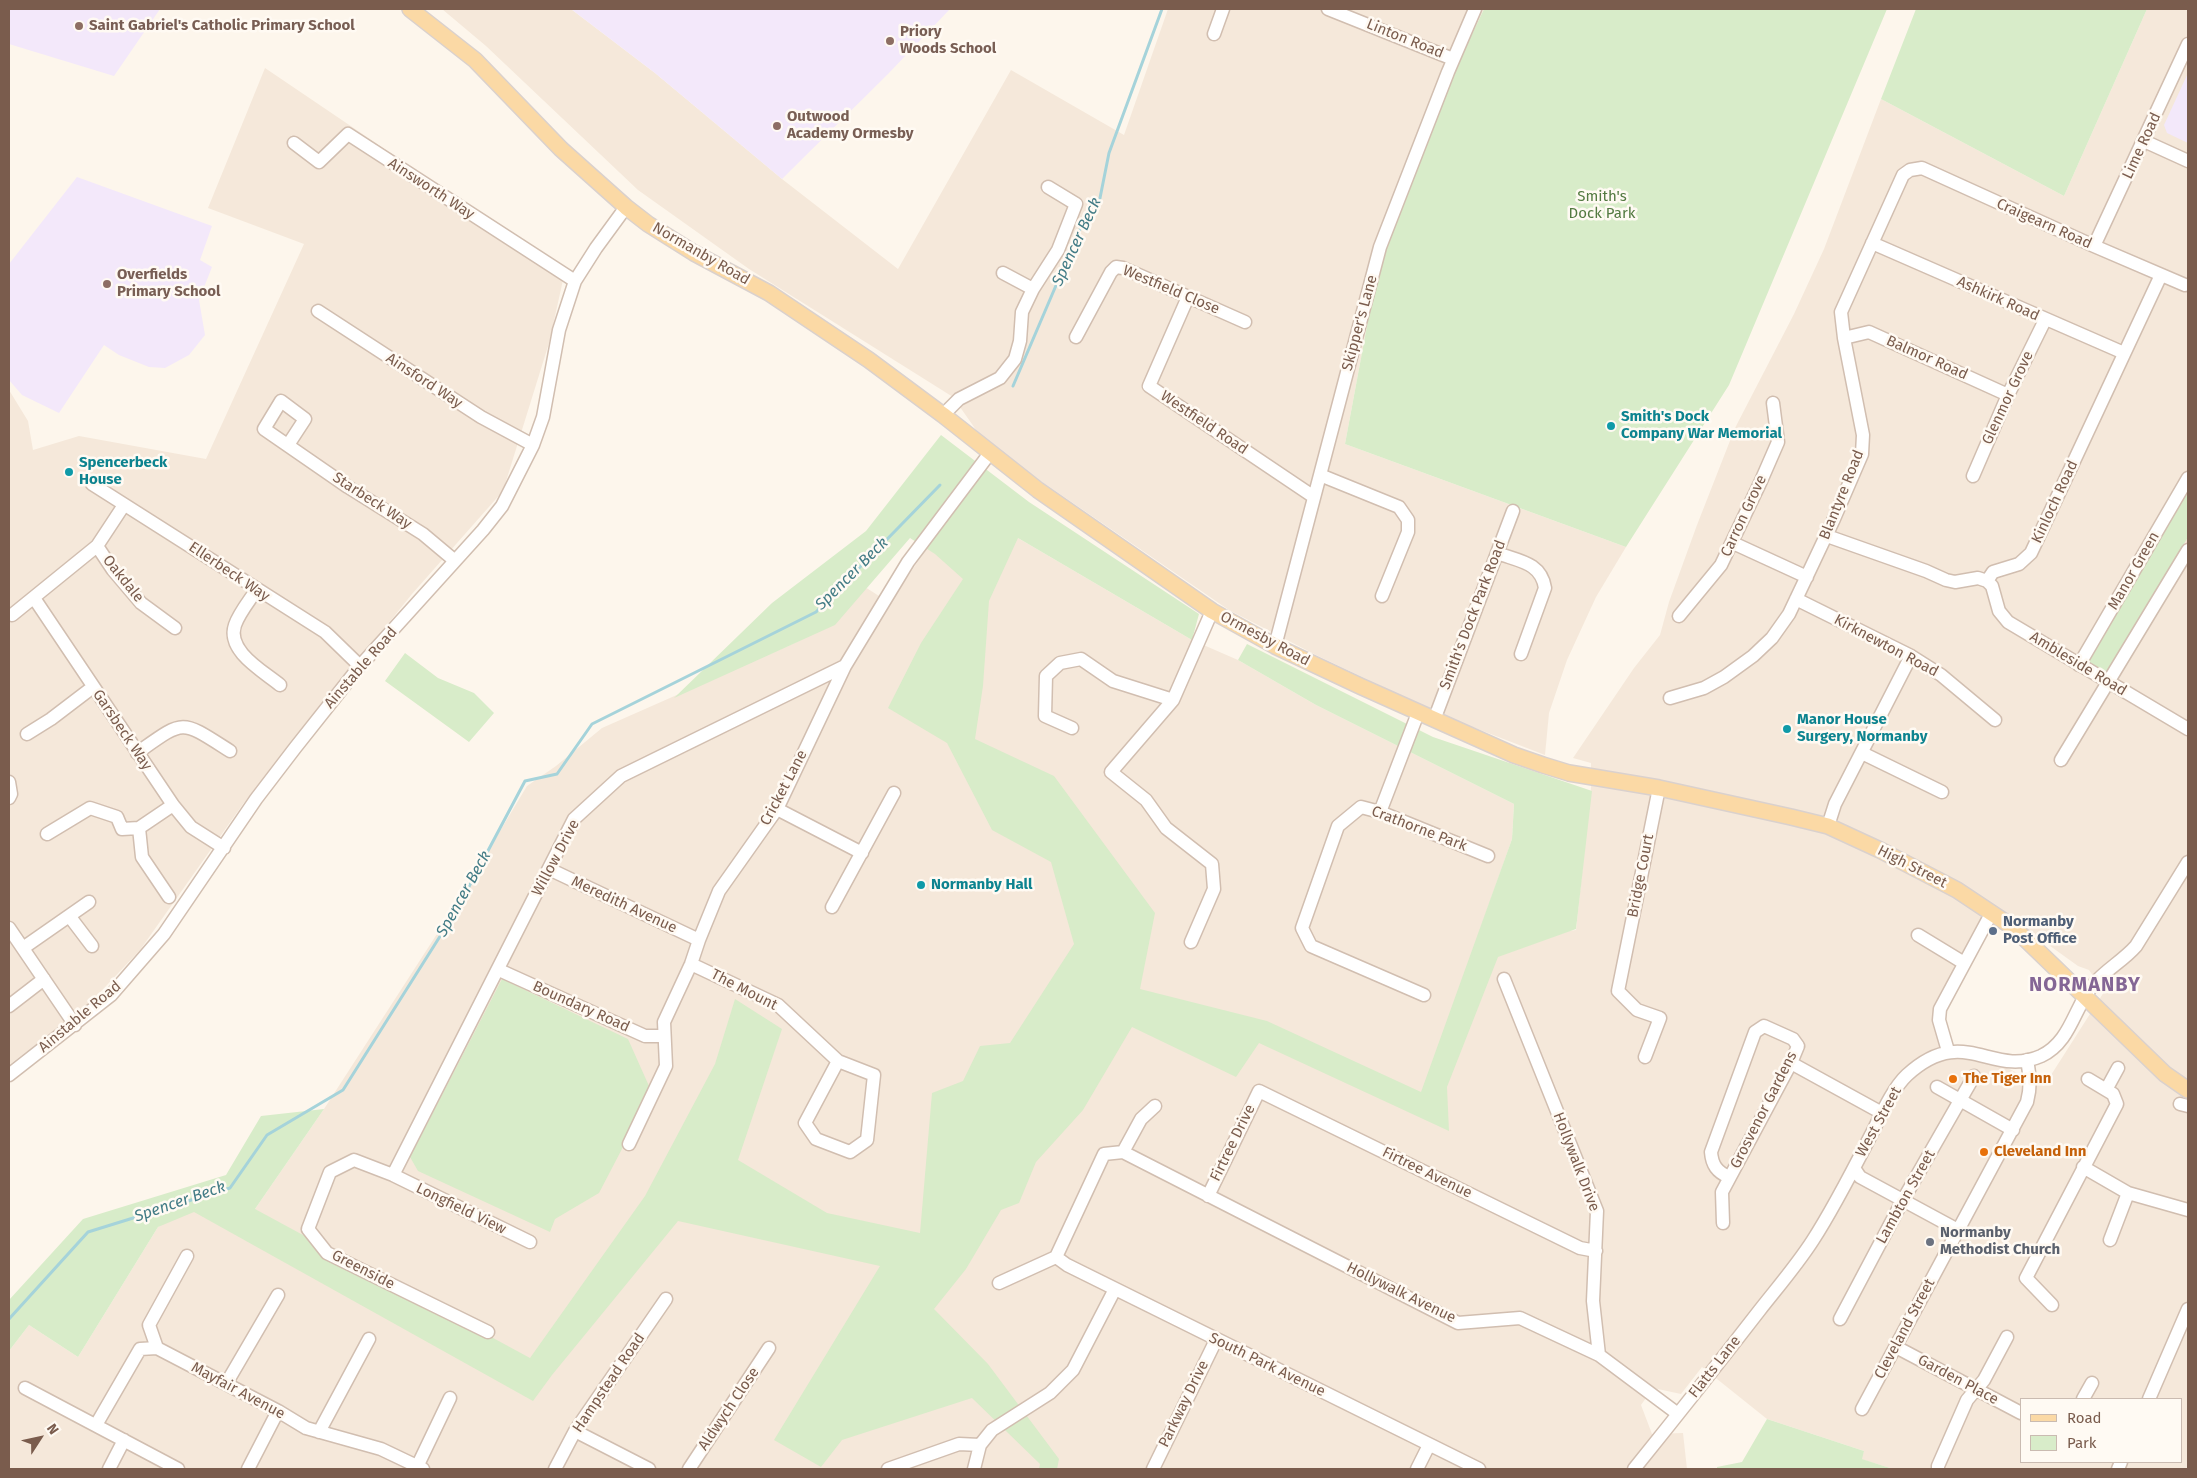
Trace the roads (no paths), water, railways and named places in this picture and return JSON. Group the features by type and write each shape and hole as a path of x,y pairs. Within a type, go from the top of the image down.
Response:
{"main road":[{"name":"Normanby Road","path":"410,9 475,60 561,149 626,208 671,240 770,293 869,360 943,415 990,454"},
{"name":"Ormesby Road","path":"990,454 1038,490 1212,611 1275,646 1418,713 1514,755 1568,773"},
{"name":"High Street","path":"1568,773 1659,788 1828,826 1888,854 1958,890 1992,912 2035,946 2165,1074 2188,1090"}],"street":[{"path":"1214,34 1223,9"},
{"name":"Linton Road","path":"1328,9 1348,12 1453,59"},
{"name":"Skipper's Lane","path":"1275,646 1380,247 1453,59 1475,9"},
{"name":"Lime Road","path":"2094,246 2188,44"},
{"name":"Ainsworth Way","path":"294,143 319,162 348,134 575,281"},
{"path":"2144,141 2188,161"},
{"name":"Craigearn Road","path":"1903,175 1910,170 1922,168 2185,285"},
{"name":"Blantyre Road","path":"1670,698 1704,688 1724,678 1753,656 1772,638 1796,600 1827,536 1862,454 1863,434 1844,338 1841,312 1903,175"},
{"path":"943,415 959,398 1000,378 1015,359 1020,341 1022,312 1033,289 1058,250 1076,204 1048,187"},
{"name":"Ainstable Road","path":"9,1075 111,995 164,934 256,799 360,666 483,530 502,506 533,446 543,417 559,330 575,281 596,248 626,208"},
{"name":"Ashkirk Road","path":"1872,243 2124,353"},
{"name":"Westfield Close","path":"1076,337 1110,272 1116,267 1123,268 1246,322"},
{"path":"1003,273 1033,289"},
{"name":"Kinloch Road","path":"1987,581 1993,572 2019,564 2030,553 2161,275"},
{"name":"Westfield Road","path":"1188,297 1150,386 1314,498"},
{"name":"Ainsford Way","path":"318,311 481,417 533,446"},
{"name":"Glenmor Grove","path":"1973,476 2008,395 2045,320"},
{"name":"Balmor Road","path":"1844,338 1869,332 2008,395"},
{"name":"Carron Grove","path":"1679,616 1721,565 1733,543 1778,442 1772,403"},
{"name":"Starbeck Way","path":"288,445 348,487 423,534 454,560"},
{"name":"Cricket Lane","path":"629,1144 666,1066 664,1022 691,964 698,940 719,891 777,809 845,666 908,562 990,454"},
{"path":"1320,475 1395,504 1406,515 1409,525 1408,532 1382,596"},
{"name":"Manor Green","path":"2079,665 2188,478"},
{"name":"Ellerbeck Way","path":"92,484 324,632 360,666"},
{"path":"12,615 97,546 124,505"},
{"name":"Smith's Dock Park Road","path":"1434,720 1513,510"},
{"path":"1827,536 1926,571 1946,580 1954,582 1978,578 1987,581"},
{"path":"1733,543 1806,577"},
{"name":"Oakdale","path":"97,546 113,570 141,603 175,628"},
{"path":"2061,760 2188,550"},
{"path":"1497,553 1534,567 1544,580 1545,588 1521,654"},
{"name":"Ambleside Road","path":"1987,581 1992,586 2000,611 2008,622 2188,729"},
{"path":"257,589 235,623 232,635 238,650 280,685"},
{"name":"Garsbeck Way","path":"34,598 173,805 191,827 224,848"},
{"name":"Kirknewton Road","path":"1796,600 1911,656 1942,675 1995,720"},
{"path":"1191,942 1214,889 1212,864 1166,828 1146,800 1111,772 1173,700 1212,611"},
{"path":"1828,826 1835,804 1911,656"},
{"path":"1072,728 1045,716 1046,676 1060,663 1081,659 1113,682 1173,700"},
{"name":"Willow Drive","path":"393,1175 499,970 574,819 620,776 845,666"},
{"path":"27,734 51,719 93,686"},
{"path":"1380,812 1418,713"},
{"path":"137,753 171,729 184,726 195,728 230,751"},
{"path":"1862,752 1942,792"},
{"path":"9,782 11,794 9,798"},
{"name":"Bridge Court","path":"1645,1057 1660,1018 1637,1010 1618,991 1659,788"},
{"path":"832,907 894,792"},
{"path":"47,834 90,808 117,816 122,829 139,828 173,805"},
{"name":"Crathorne Park","path":"1424,995 1311,946 1302,928 1338,826 1361,807 1380,812 1488,856"},
{"path":"777,809 862,852"},
{"path":"139,828 142,857 169,898"},
{"path":"1992,912 1940,1009 1939,1020 1948,1051 1964,1051 2010,1062 2027,1060 2042,1056 2054,1048 2067,1032 2093,985 2126,958 2136,946 2188,862"},
{"name":"Meredith Avenue","path":"549,869 698,940"},
{"path":"23,948 89,902"},
{"path":"70,917 92,946"},
{"path":"9,928 75,1025"},
{"path":"1918,935 1964,963"},
{"name":"The Mount","path":"691,964 778,1005 838,1061 874,1075 867,1140 850,1152 816,1139 805,1123 838,1061"},
{"name":"Boundary Road","path":"499,970 644,1036 664,1036"},
{"name":"Hollywalk Drive","path":"1504,979 1597,1211 1593,1301 1599,1355"},
{"path":"9,1006 44,980"},
{"name":"Grosvenor Gardens","path":"1723,1223 1722,1192 1791,1063 1798,1046 1793,1038 1764,1026 1755,1032 1711,1152 1712,1162 1718,1171 1729,1178"},
{"name":"West Street","path":"1794,1265 1813,1241 1857,1173 1882,1113 1906,1076 1927,1060 1948,1051"},
{"name":"Cleveland Street","path":"1862,1408 2013,1130 2031,1088 2027,1060"},
{"path":"1791,1063 1882,1113"},
{"path":"2110,1092 2118,1068"},
{"name":"Lambton Street","path":"1840,1319 1903,1200 1974,1076"},
{"path":"2052,1305 2026,1278 2117,1104 2110,1092 2088,1079"},
{"path":"1937,1086 1961,1098 2013,1130"},
{"name":"Firtree Avenue","path":"1259,1091 1580,1248 1596,1251"},
{"name":"Firtree Drive","path":"1208,1196 1259,1091"},
{"path":"999,1283 1056,1257 1104,1154 1123,1152 1141,1119 1155,1106"},
{"name":"Hollywalk Avenue","path":"1123,1152 1458,1323 1520,1318 1599,1355 1678,1414"},
{"name":"Greenside","path":"393,1175 354,1160 330,1172 308,1229 327,1253 488,1332"},
{"path":"2083,1168 2128,1193 2188,1210"},
{"path":"1857,1173 1958,1230"},
{"name":"Longfield View","path":"393,1175 530,1242"},
{"path":"2110,1240 2128,1193"},
{"path":"96,1425 140,1349 157,1348 149,1325 187,1256"},
{"name":"South Park Avenue","path":"1056,1257 1067,1265 1216,1340 1480,1469"},
{"name":"Flatts Lane","path":"1634,1469 1794,1265"},
{"path":"974,1469 980,1445 992,1430 1050,1393 1072,1370 1115,1289"},
{"path":"226,1384 278,1295"},
{"name":"Hampstead Road","path":"555,1469 575,1431 666,1299"},
{"path":"2149,1398 2188,1309"},
{"path":"1938,1469 1947,1442 1967,1400 1984,1380 2007,1337"},
{"path":"319,1432 369,1339"},
{"name":"Parkway Drive","path":"1153,1469 1216,1340"},
{"name":"Mayfair Avenue","path":"157,1348 278,1411 306,1428 381,1449 419,1468"},
{"name":"Aldwych Close","path":"688,1469 769,1348"},
{"name":"Garden Place","path":"1896,1348 2020,1412"},
{"path":"2084,1398 2092,1383"},
{"path":"25,1388 178,1469"},
{"path":"419,1468 450,1398"},
{"path":"248,1469 278,1411"},
{"path":"575,1431 649,1469"},
{"path":"108,1469 124,1440"},
{"path":"888,1469 959,1444 980,1445"},
{"path":"1417,1469 1430,1445"}],"waterway":[{"name":"Spencer Beck","path":"1013,386 1084,220 1099,203 1109,153 1162,9"},
{"name":"Spencer Beck","path":"9,1319 88,1232 230,1188 267,1135 343,1090 456,911 525,781 557,774 592,724 816,612 940,485"}],"place":[{"name":"Saint Gabriel's Catholic Primary School","path":"79,26"},
{"name":"Priory Woods School","path":"890,41"},
{"name":"Outwood Academy Ormesby","path":"777,126"},
{"name":"Overfields Primary School","path":"107,284"},
{"name":"Smith's Dock Company War Memorial","path":"1611,426"},
{"name":"Spencerbeck House","path":"69,472"},
{"name":"Manor House Surgery, Normanby","path":"1787,729"},
{"name":"Normanby Hall","path":"921,885"},
{"name":"Normanby Post Office","path":"1993,931"},
{"name":"The Tiger Inn","path":"1953,1079"},
{"name":"Cleveland Inn","path":"1984,1152"},
{"name":"Normanby Methodist Church","path":"1930,1242"}],"district":[{"name":"NORMANBY","path":"2085,985"}],"park label":[{"name":"Smith's Dock Park","path":"1602,206"}]}
